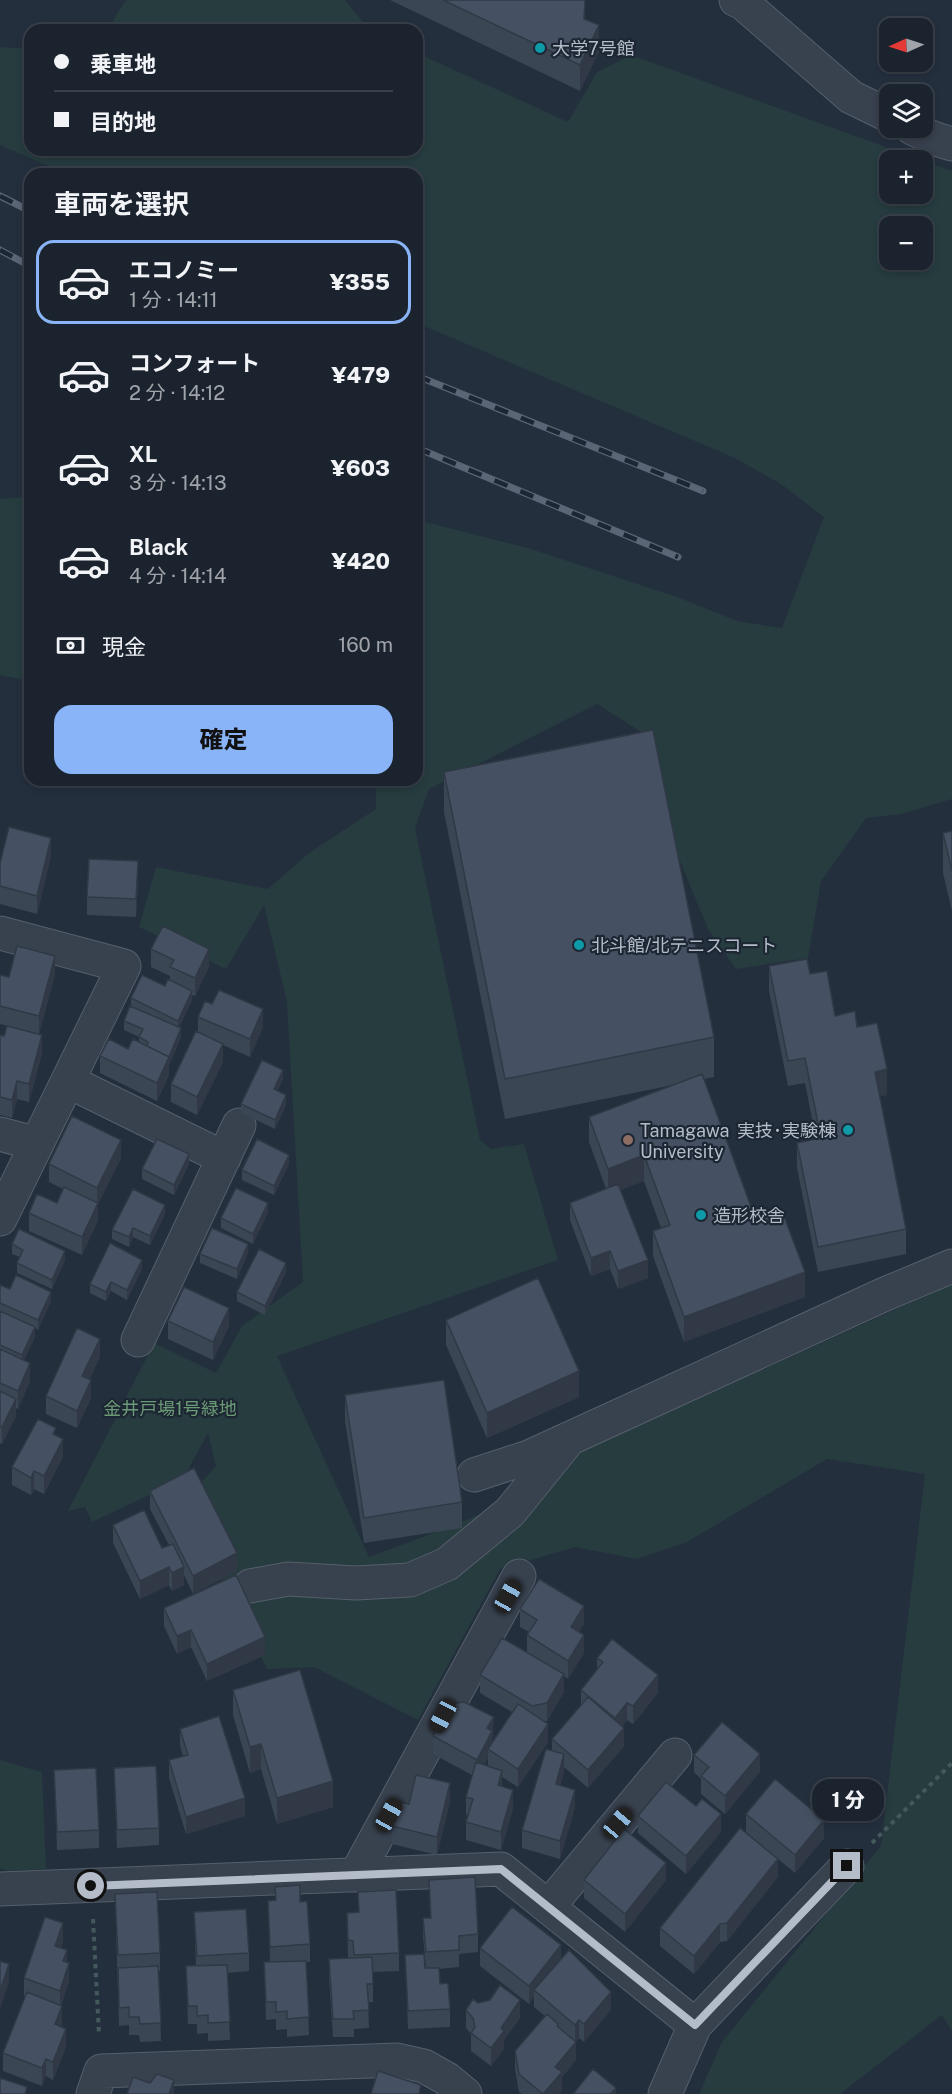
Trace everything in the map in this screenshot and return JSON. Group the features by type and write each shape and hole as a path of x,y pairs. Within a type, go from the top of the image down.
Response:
{"street":[{"path":"736,0 743,3 850,97 879,111"},
{"path":"933,138 952,144"},
{"path":"0,933 124,966 0,1219"},
{"path":"68,1081 224,1158"},
{"path":"138,1340 239,1125"},
{"path":"0,1134 36,1144"},
{"path":"474,1475 529,1457 885,1294 952,1266"},
{"path":"250,1586 288,1579 356,1583 410,1580 447,1564 510,1512 569,1438"},
{"path":"356,1875 519,1576"},
{"path":"548,1907 675,1755"},
{"path":"665,2094 695,2025 847,1866"},
{"path":"0,1889 501,1869 695,2025"},
{"path":"97,2083 397,2060 424,2066 447,2079 465,2094"}],"path":[{"path":"899,1817 952,1763"},
{"path":"91,1886 97,2083"}],"green space":[{"path":"126,0 345,0 364,24 111,24"},
{"path":"0,47 24,49 24,155 0,145"},
{"name":"金井戸場1号緑地","path":"631,55 894,150 879,150 879,204 933,204 933,164 952,171 952,799 901,814 866,818 821,881 808,958 736,969 708,929 660,813 646,735 597,704 429,789 415,828 480,1140 491,1149 524,1144 558,1260 277,1356 369,1557 455,1525 510,1501 582,1451 952,1284 952,2031 942,2015 840,2094 699,2094 722,2042 881,1846 925,1474 827,1459 687,1542 637,1559 575,1547 500,1569 418,1720 314,1667 267,1669 184,1501 216,1466 208,1433 183,1479 92,1522 85,1507 68,1511 154,1343 216,1373 242,1326 303,1282 287,1002 264,905 226,969 139,927 156,867 268,889 309,853 376,809 376,786 423,786 423,522 528,548 677,597 737,621 782,628 824,517 781,484 735,458 423,326 423,168 53,168 25,156 423,156 423,56 568,122 597,72"},
{"path":"24,497 24,680 0,675 0,499"},
{"path":"0,1760 42,1772 46,1869 7,1871 0,1868"}],"building":[{"path":"443,0 585,0 584,19 599,25 580,65"},
{"name":"北斗館/北テニスコート","path":"653,730 714,1037 505,1079 444,772"},
{"path":"9,827 51,838 37,896 0,886 0,863"},
{"path":"952,831 952,871 943,833"},
{"path":"89,859 138,861 136,899 87,897"},
{"path":"163,926 209,949 195,978 170,967 174,960 151,949"},
{"path":"17,946 55,956 39,1016 0,1006 0,975 9,977"},
{"name":"実技･実験棟","path":"807,959 810,974 827,971 835,1016 855,1011 857,1027 877,1023 887,1069 875,1072 906,1229 818,1247 797,1143 821,1138 805,1058 788,1061 769,966"},
{"path":"142,975 165,986 168,979 192,991 178,1021 131,998"},
{"path":"219,990 263,1009 250,1039 198,1017 205,1001 212,1004"},
{"path":"130,1006 181,1028 169,1057 147,1046 148,1042 139,1037 143,1029 124,1021"},
{"path":"7,1026 42,1035 29,1084 17,1081 12,1100 0,1097 0,1035 4,1036"},
{"path":"196,1031 223,1044 197,1097 171,1084"},
{"path":"109,1039 128,1049 133,1039 169,1057 157,1083 100,1056"},
{"path":"262,1060 283,1070 274,1089 286,1095 275,1120 241,1104"},
{"name":"造形校舎","path":"702,1074 756,1220 782,1211 805,1272 684,1317 653,1231 670,1225 644,1155 608,1169 589,1117"},
{"path":"72,1116 121,1140 97,1188 49,1164"},
{"path":"157,1139 189,1154 174,1185 142,1169"},
{"path":"257,1139 289,1155 274,1186 242,1170"},
{"path":"618,1184 648,1260 618,1271 610,1251 591,1258 570,1203"},
{"path":"64,1187 98,1203 82,1237 29,1213 37,1194 57,1203"},
{"path":"236,1188 268,1203 253,1234 221,1218"},
{"path":"133,1189 165,1205 150,1236 133,1228 129,1237 112,1230"},
{"path":"212,1228 248,1244 237,1269 200,1254"},
{"path":"19,1229 65,1251 52,1280 17,1263 23,1250 12,1244"},
{"path":"110,1243 142,1260 127,1290 111,1282 106,1292 90,1284"},
{"path":"259,1249 286,1263 265,1306 237,1292"},
{"path":"16,1275 51,1292 38,1320 0,1303 0,1285 10,1289"},
{"path":"538,1278 579,1371 487,1413 446,1320"},
{"path":"184,1287 229,1308 213,1342 168,1321"},
{"path":"0,1311 35,1327 22,1355 0,1345"},
{"path":"77,1328 100,1339 82,1376 91,1380 77,1411 46,1396"},
{"path":"0,1349 30,1363 18,1391 0,1383"},
{"path":"444,1380 462,1502 364,1518 345,1395"},
{"path":"0,1391 16,1399 2,1427 0,1426"},
{"path":"38,1419 56,1428 53,1434 63,1439 44,1476 34,1471 31,1478 12,1467"},
{"path":"194,1468 237,1553 193,1576 150,1491"},
{"path":"144,1510 162,1548 173,1544 184,1567 172,1573 169,1567 140,1581 113,1525"},
{"path":"236,1575 265,1637 207,1664 191,1630 177,1636 164,1608"},
{"path":"539,1579 584,1606 571,1627 584,1635 568,1661 527,1635 537,1620 520,1609"},
{"path":"502,1638 564,1674 547,1703 532,1706 480,1675"},
{"path":"612,1639 658,1675 633,1706 627,1703 615,1718 581,1690 603,1662 597,1658"},
{"path":"300,1670 333,1781 277,1798 261,1744 250,1747 233,1690"},
{"path":"588,1697 624,1728 588,1770 552,1739"},
{"path":"464,1702 494,1717 487,1728 492,1731 477,1760 433,1736 450,1704"},
{"path":"518,1704 548,1724 518,1769 488,1749"},
{"path":"219,1716 245,1798 186,1817 169,1760 188,1755 180,1729"},
{"path":"722,1722 760,1754 725,1796 701,1776 709,1767 694,1755"},
{"path":"546,1749 564,1754 556,1784 575,1790 560,1841 522,1830"},
{"path":"476,1762 502,1771 498,1785 513,1790 501,1832 466,1822 473,1799 466,1797"},
{"path":"156,1766 159,1828 117,1830 114,1768"},
{"path":"96,1768 99,1830 57,1832 54,1770"},
{"path":"416,1775 450,1783 437,1837 392,1826 397,1801 409,1804"},
{"path":"775,1779 824,1820 795,1855 746,1814"},
{"path":"666,1782 696,1806 702,1799 721,1814 686,1856 638,1816"},
{"path":"740,1828 778,1859 727,1923 720,1924 694,1956 660,1928"},
{"path":"624,1829 666,1863 625,1914 584,1880"},
{"path":"475,1877 478,1934 459,1936 459,1950 426,1952 423,1918 431,1918 429,1880"},
{"path":"300,1885 300,1902 307,1901 310,1944 270,1947 268,1901 276,1900 275,1887"},
{"path":"396,1890 399,1953 354,1955 353,1941 348,1940 347,1913 359,1912 358,1892"},
{"path":"157,1892 160,1953 118,1955 115,1894"},
{"path":"512,1907 561,1945 529,1986 480,1948"},
{"path":"246,1909 249,1953 197,1956 194,1912"},
{"path":"45,1917 63,1923 55,1946 67,1950 63,1961 69,1963 60,1991 24,1978"},
{"path":"569,1950 611,1992 584,2024 579,2020 575,2025 534,1990"},
{"path":"424,1954 425,1968 439,1968 440,1984 448,1983 450,2009 408,2011 405,1955"},
{"path":"372,1957 373,1984 367,1984 369,2010 353,2011 354,2019 333,2019 329,1959"},
{"path":"0,1961 9,1964 0,1991"},
{"path":"306,1961 309,2017 287,2019 287,2011 276,2012 276,2002 266,2002 264,1962"},
{"path":"227,1965 230,2022 208,2023 208,2015 197,2016 197,2006 188,2006 186,1966"},
{"path":"158,1966 161,2023 140,2024 139,2017 129,2017 129,2007 119,2008 118,1968"},
{"path":"500,1985 520,2000 501,2028 504,2031 491,2048 471,2033 475,2027 473,2018 466,2010 473,1999 478,2003 490,2000"},
{"path":"27,1992 62,2006 55,2024 66,2029 53,2062 46,2059 42,2068 3,2053"},
{"path":"547,2014 576,2042 555,2067 562,2072 543,2094 519,2074 515,2051"},
{"path":"593,2069 616,2088 610,2094 573,2094"},
{"path":"378,2071 421,2085 419,2094 371,2094"},
{"path":"157,2074 174,2080 169,2094 127,2094 133,2077 150,2083"},
{"path":"0,2078 27,2087 25,2094 0,2094"}],"railway":[{"path":"0,196 24,208"},
{"path":"0,250 24,263"},
{"path":"423,378 703,491"},
{"path":"423,451 678,557"}],"place":[{"name":"大学7号館","path":"540,48"},
{"name":"北斗館/北テニスコート","path":"579,945"},
{"name":"実技･実験棟","path":"848,1130"},
{"name":"Tamagawa University","path":"628,1140"},
{"name":"造形校舎","path":"701,1215"}],"route":[{"path":"91,1886 501,1869 695,2025 847,1866"}]}
